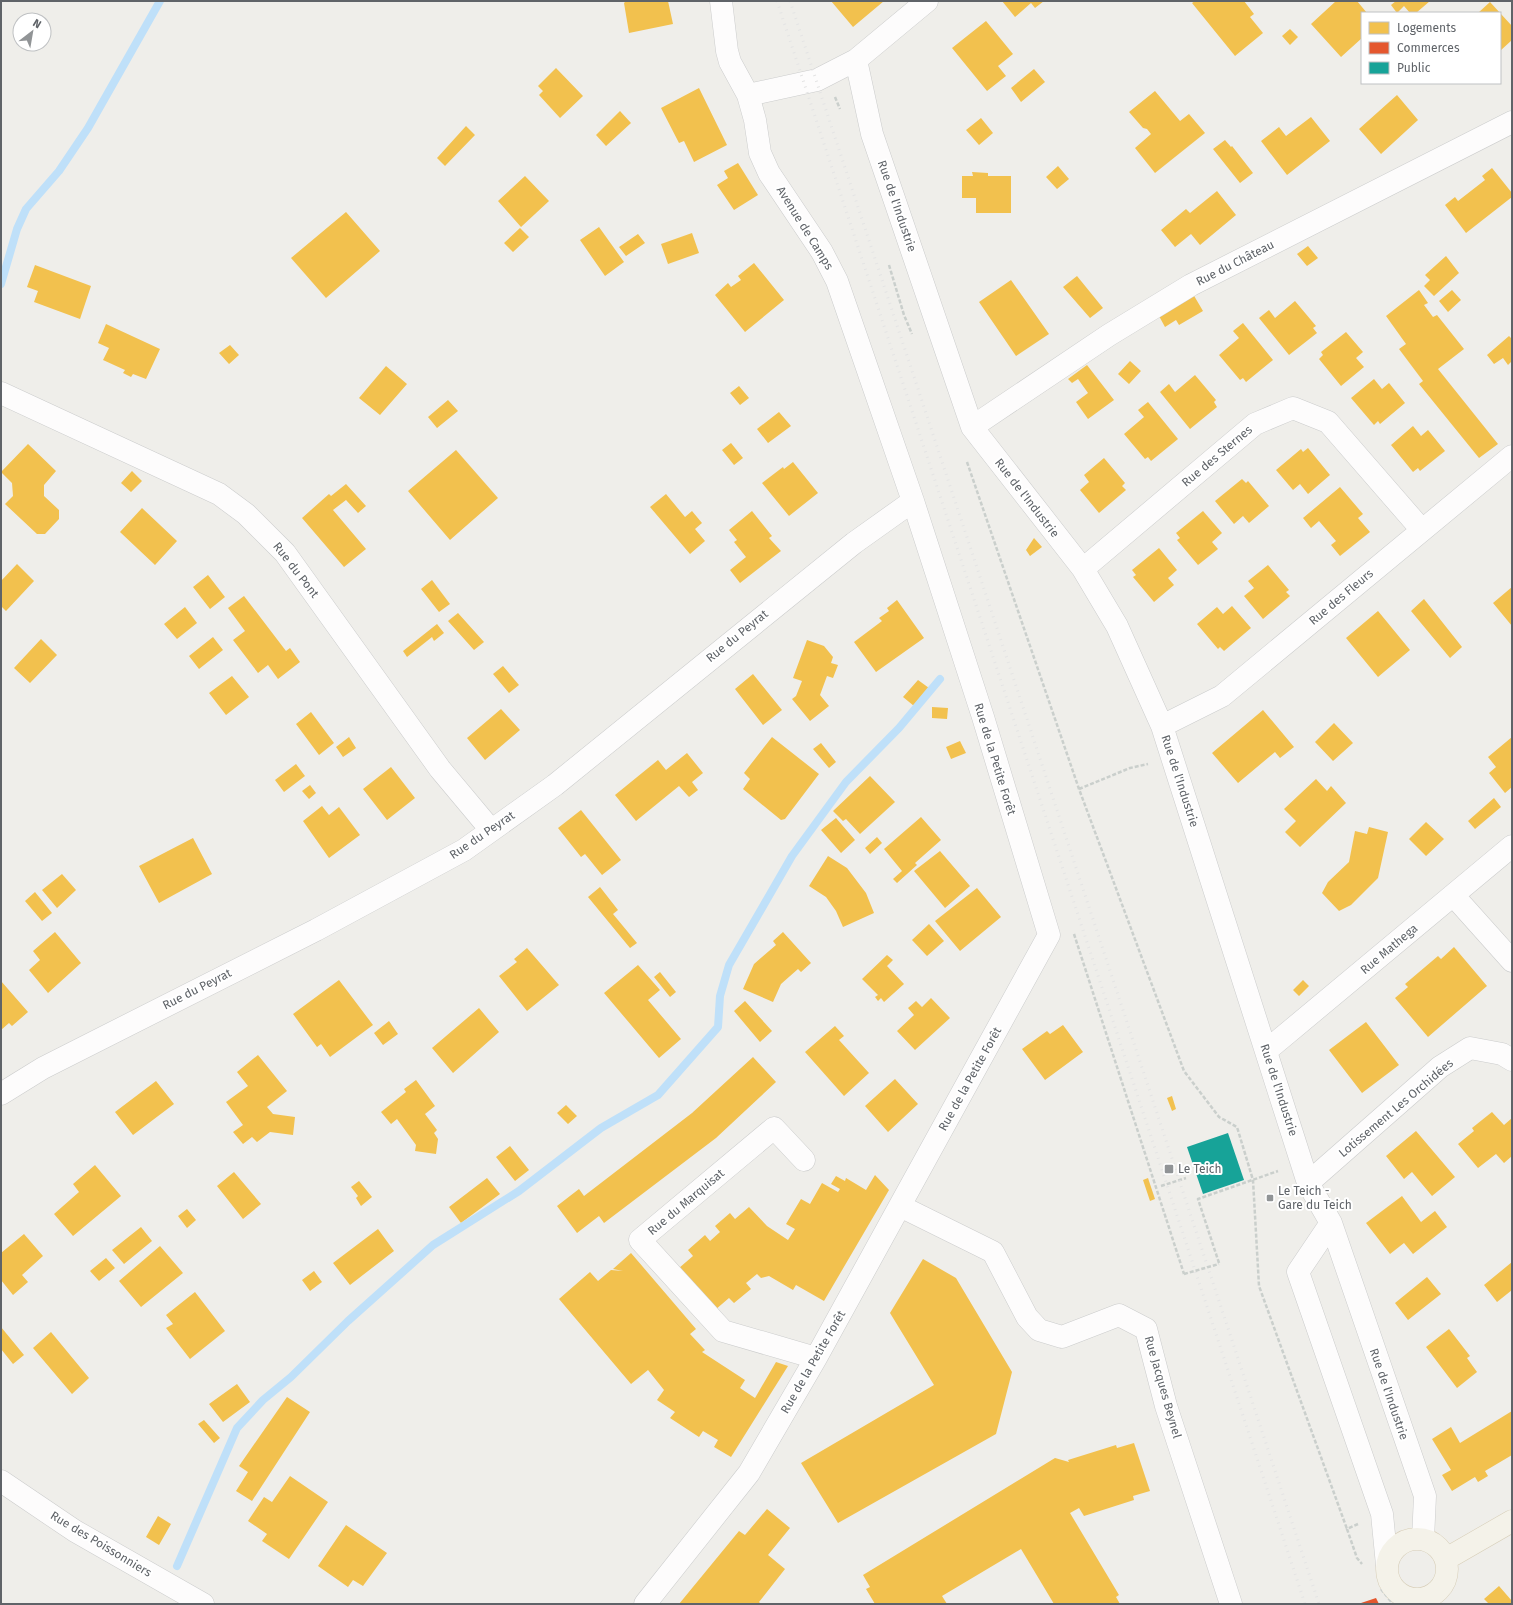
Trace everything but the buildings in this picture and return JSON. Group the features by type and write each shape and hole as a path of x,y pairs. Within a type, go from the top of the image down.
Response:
{"main road":[{"path":"1446,1559 1512,1521"},
{"path":"1413,1539 1423,1539 1432,1543 1440,1550 1446,1559 1447,1570 1444,1581 1439,1590 1430,1600 1409,1598 1399,1593 1392,1585 1387,1575 1387,1565 1390,1555 1395,1548 1403,1542 1413,1539"}],"street":[{"name":"Avenue de Camps","path":"721,1 727,51 730,62 748,95 755,120 760,153 769,173 822,252 837,281 913,501"},
{"path":"748,95 804,84 827,75 856,60 927,1"},
{"name":"Rue de l'Industrie","path":"856,60 872,134 972,427 1083,569 1117,626 1162,726 1305,1173 1331,1223 1425,1496 1423,1539"},
{"name":"Rue du Château","path":"972,427 1109,335 1191,284 1512,122"},
{"name":"Rue du Pont","path":"1,393 219,494 246,514 285,553 440,769 491,830"},
{"name":"Rue des Sternes","path":"1083,569 1255,424 1293,408 1328,422 1421,529"},
{"name":"Rue des Fleurs","path":"1162,726 1222,696 1421,529 1512,456"},
{"name":"Rue du Peyrat","path":"1,1094 70,1055 316,930 464,850 555,785 854,543 913,501"},
{"name":"Rue de la Petite Forêt","path":"645,1604 749,1473 816,1358 1049,934 983,717 913,501"},
{"name":"Rue Mathega","path":"1266,1051 1453,895 1510,852"},
{"path":"1453,895 1512,961"},
{"name":"Lotissement Les Orchidées","path":"1305,1173 1440,1067 1470,1048 1502,1054 1512,1060"},
{"name":"Rue du Marquisat","path":"804,1160 774,1128 640,1240 724,1331 816,1358"},
{"name":"Rue Jacques Beynel","path":"900,1206 993,1252 1027,1317 1039,1330 1062,1337 1119,1315 1146,1329 1166,1406 1231,1604"},
{"path":"1331,1223 1298,1272 1382,1514 1387,1565"},
{"name":"Rue des Poissonniers","path":"1,1481 75,1531 203,1604"}],"path":[{"path":"827,75 840,111"},
{"path":"888,261 904,315 913,336"},
{"path":"965,456 1079,788 1184,1071 1218,1117 1237,1128 1254,1180 1259,1286 1347,1529"},
{"path":"1079,788 1130,768 1172,757"},
{"path":"1049,934 1072,928 1184,1274 1219,1263 1198,1199 1254,1180 1305,1173"},
{"path":"1161,1186 1186,1178"}],"waterway":[{"path":"1,284 17,229 26,209 59,171 88,128 160,1"},
{"path":"177,1566 237,1428 263,1400 291,1377 348,1321 433,1245 519,1191 601,1128 658,1095 718,1027 720,996 729,965 792,856 846,782 899,728 940,679"}],"railway":[{"path":"777,1 1305,1604"},
{"path":"790,1 1319,1604"}],"place":[{"name":"Le Teich","path":"1169,1169"},
{"name":"Le Teich - Gare du Teich","path":"1270,1198"}]}
